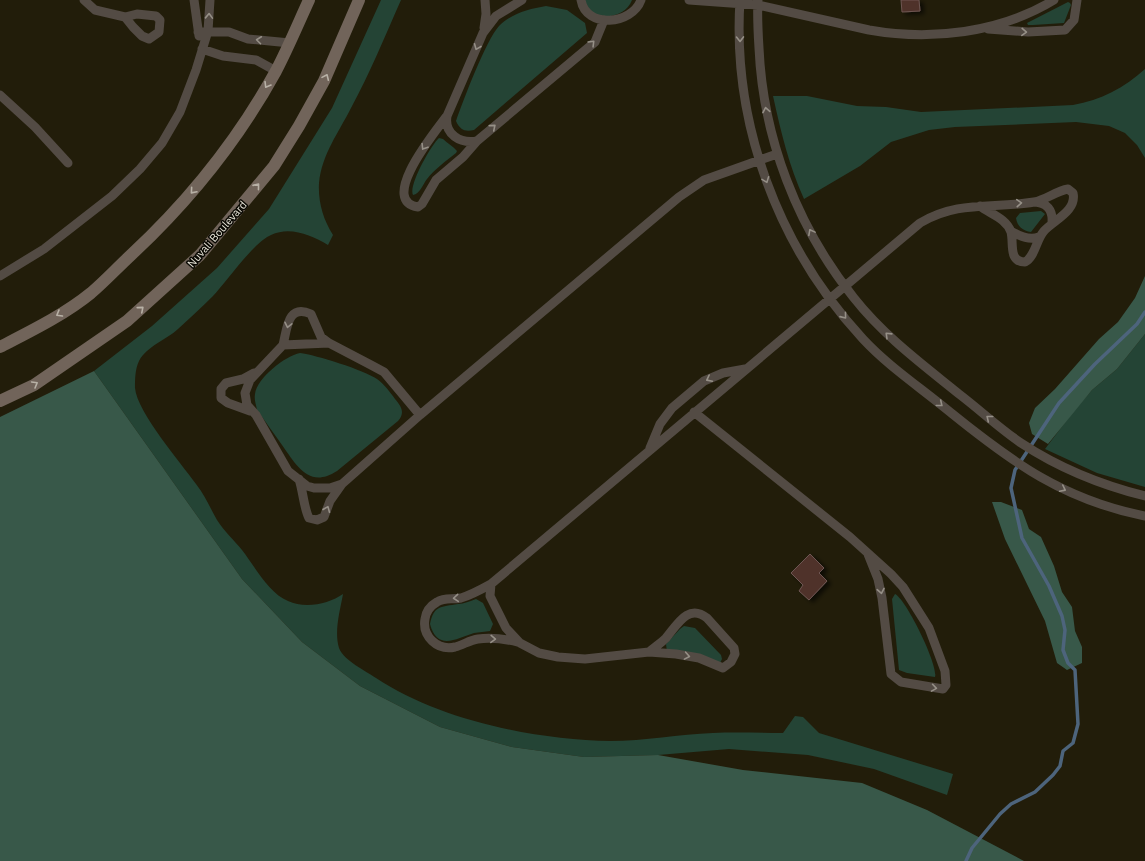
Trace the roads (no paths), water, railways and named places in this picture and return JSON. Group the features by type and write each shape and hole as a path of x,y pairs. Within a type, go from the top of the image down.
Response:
{"main road":[{"path":"0,346 64,311 91,293 150,237 193,191 222,155 252,112 276,71 309,0"},
{"name":"Nuvali Boulevard","path":"0,401 34,385 127,321 200,255 274,166 300,126 324,81 359,0"}],"street":[{"path":"84,0 95,10 126,17"},
{"path":"194,0 198,32 202,49"},
{"path":"0,276 20,265 49,245 112,196 140,169 162,143 180,112 202,49 208,31 210,0"},
{"path":"485,0 486,22 483,33 447,116 423,147 405,183 403,192 404,199 407,204 418,207 422,204 436,180 463,157 477,141 595,42 604,20"},
{"path":"483,33 496,16 522,0"},
{"path":"581,0 585,9 599,19 604,20 613,20 628,16 634,11 640,0"},
{"path":"689,0 758,2 847,26 884,33 925,34 985,29 1028,32 1065,30 1074,20 1077,0"},
{"path":"985,29 1022,16 1054,0"},
{"path":"740,2 742,75 750,126 759,160 781,218 797,249 830,298 863,339 880,354 1028,471 1071,493 1095,503 1145,516"},
{"path":"758,2 760,61 764,99 777,154 796,204 814,238 845,286 877,324 902,349 1020,442 1038,454 1078,474 1102,484 1145,496"},
{"path":"198,32 229,32 248,39 290,43"},
{"path":"202,49 224,56 256,60 276,71"},
{"path":"0,95 35,127 68,163"},
{"path":"447,116 446,124 448,130 456,138 470,142 477,141"},
{"path":"299,478 307,514 313,520 324,517 328,506 342,484 420,414 679,197 704,180 777,154"},
{"path":"1011,231 1014,257 1020,262 1028,260 1039,237 1052,222 1066,213 1073,202 1073,193 1068,189 1062,190 1035,202"},
{"path":"649,652 661,643 684,617 693,613 703,615 708,618 734,648 735,654 731,662 723,668 693,656 649,652 585,659 547,655 520,643 503,639 487,638 473,640 453,648 445,647 433,642 425,632 425,617 431,606 442,599 461,598 492,584 830,298 908,233 933,216 962,207 1035,202 1041,203 1052,212 1052,222"},
{"path":"980,206 1000,218 1011,231 1024,238 1031,239 1039,237"},
{"path":"342,484 330,488 314,488 307,486 299,478 288,471 256,415 247,405 245,393 250,380 283,345 290,317 294,313 301,312 311,314 321,337 329,343 384,372 420,414"},
{"path":"283,345 329,343"},
{"path":"649,450 665,415 704,381 723,373 746,369"},
{"path":"256,415 246,409 228,403 221,398 221,393 223,385 226,383 249,376 259,370"},
{"path":"694,412 850,536 903,587 929,628 945,671 946,685 943,689 901,682 891,674 882,598 878,579 868,554"},
{"path":"492,584 490,596 506,628 520,643"}],"waterway":[{"path":"966,861 972,848 1000,814 1011,804 1035,792 1053,775 1060,766 1063,751 1073,743 1078,724 1075,670 1068,663 1063,650 1065,630 1062,616 1049,586 1022,538 1011,488 1015,470 1059,403 1095,364 1137,324 1145,312"}]}
